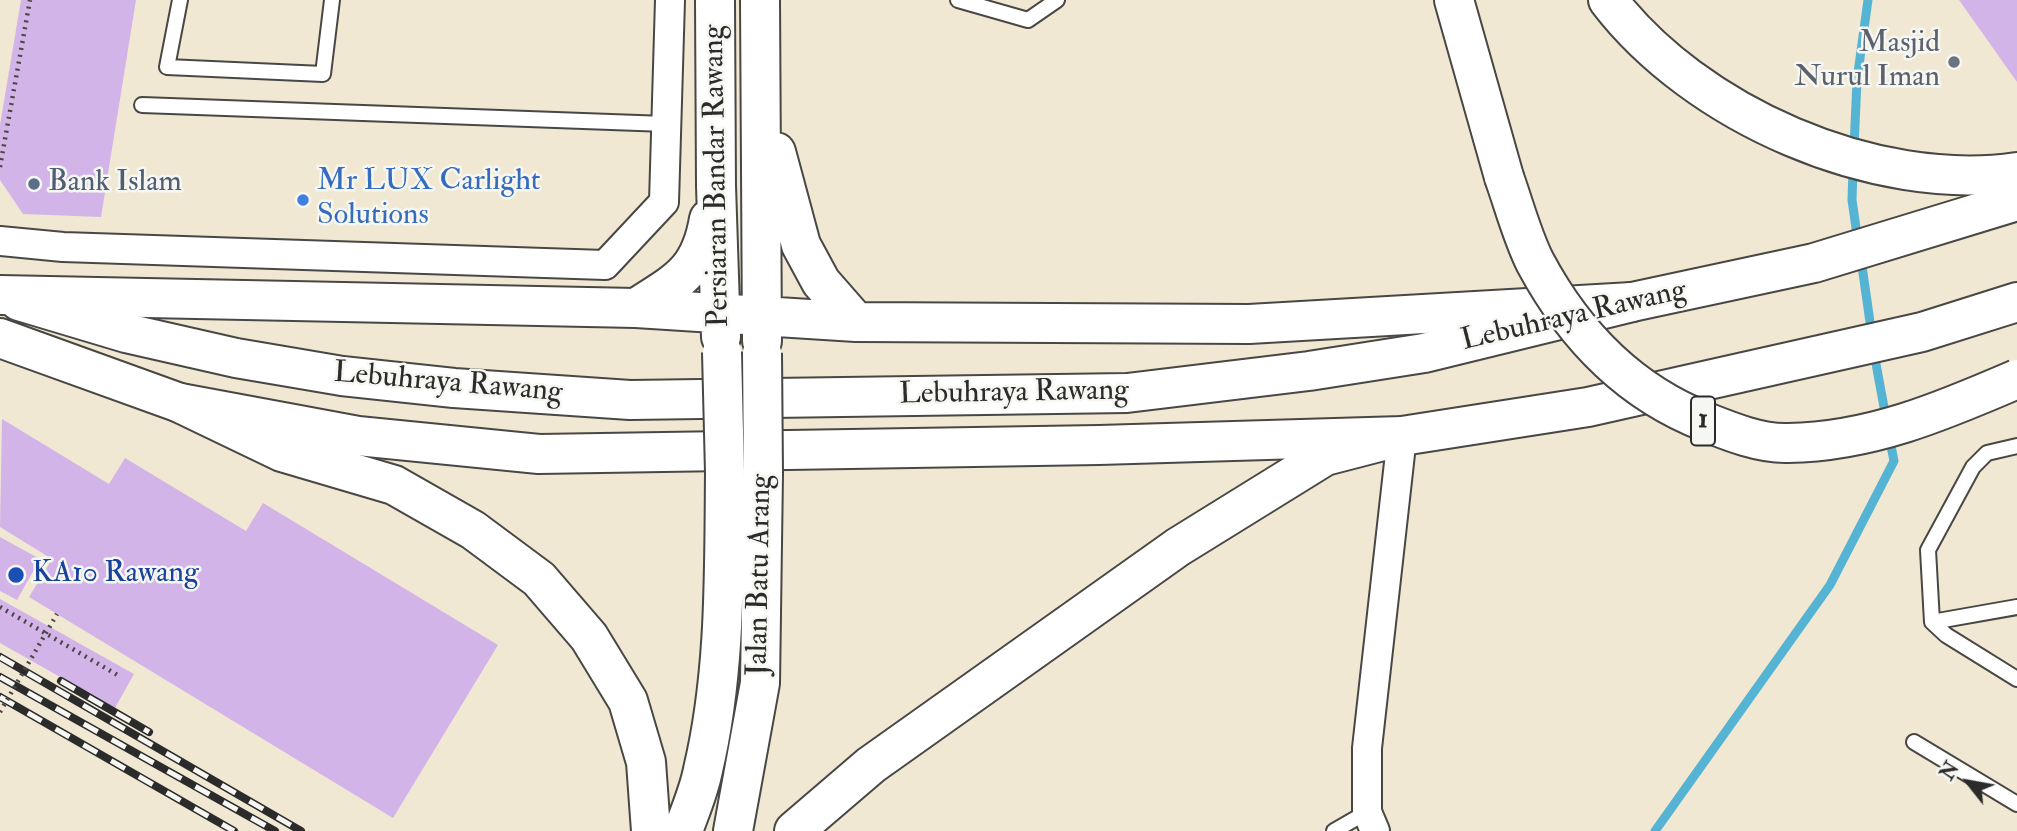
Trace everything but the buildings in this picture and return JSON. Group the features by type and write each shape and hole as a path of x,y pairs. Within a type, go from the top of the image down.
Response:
{"main road":[{"name":"Persiaran Bandar Rawang","path":"683,831 703,773 715,709 722,649 725,473 716,186 715,0"},
{"name":"Persiaran Bandar Rawang","path":"760,0 762,334"},
{"name":"1","path":"1454,0 1504,177 1534,261 1579,332 1618,371 1673,409 1722,429 1786,443 1844,437 1904,426 2017,379"},
{"path":"1608,0 1630,29 1708,93 1778,131 1881,166 1919,175 1991,176 2017,172"},
{"path":"761,88 801,245 821,282 856,321"},
{"path":"636,308 690,270 704,247 716,186"},
{"name":"Lebuhraya Rawang","path":"0,295 126,333 236,358 342,376 454,388 630,400 1127,393 1309,371 1424,353 1632,302 1814,263 2008,209"},
{"path":"0,295 636,308 720,314 762,334 856,321 1249,324 1632,302"},
{"name":"Lebuhraya Rawang","path":"0,338 180,403 358,436 539,454 1268,442 1402,436 1588,407 1922,332 2016,304"},
{"name":"Jalan Batu Arang","path":"733,831 761,683 762,334"},
{"path":"180,403 282,452 394,485 473,530 539,579 589,637 628,701 646,762 651,831"},
{"path":"794,831 871,765 1189,540 1325,457 1402,436"}],"street":[{"path":"0,241 63,247 605,265 664,202 670,0"},
{"path":"1371,821 1367,748 1402,436"}],"lane":[{"path":"180,0 167,67 323,74 332,0"},
{"path":"958,0 1028,20 1057,0"},
{"path":"142,105 666,124"},
{"path":"2017,446 1987,453 1973,467 1928,550 1933,621 1946,635 2017,679"},
{"path":"1933,621 2017,607"},
{"path":"1914,742 2017,804"},
{"path":"1334,831 1371,821"}],"path":[{"path":"0,167 30,0"},
{"path":"0,607 121,677"},
{"path":"0,712 57,614"}],"waterway":[{"path":"1854,148 1857,80 1868,0"},
{"path":"1853,169 1852,200 1858,242"},
{"path":"1861,259 1872,336"},
{"path":"1874,353 1886,418"},
{"path":"1655,831 1830,585 1894,461 1889,436"}],"railway":[{"path":"0,657 301,831"},
{"path":"0,677 275,831"},
{"path":"61,681 149,732"},
{"path":"0,697 234,831"}],"place":[{"name":"Masjid Nurul Iman","path":"1954,62"},
{"name":"Bank Islam","path":"34,184"},
{"name":"Mr LUX Carlight Solutions","path":"303,200"},
{"name":"KA10 Rawang","path":"16,575"}]}
